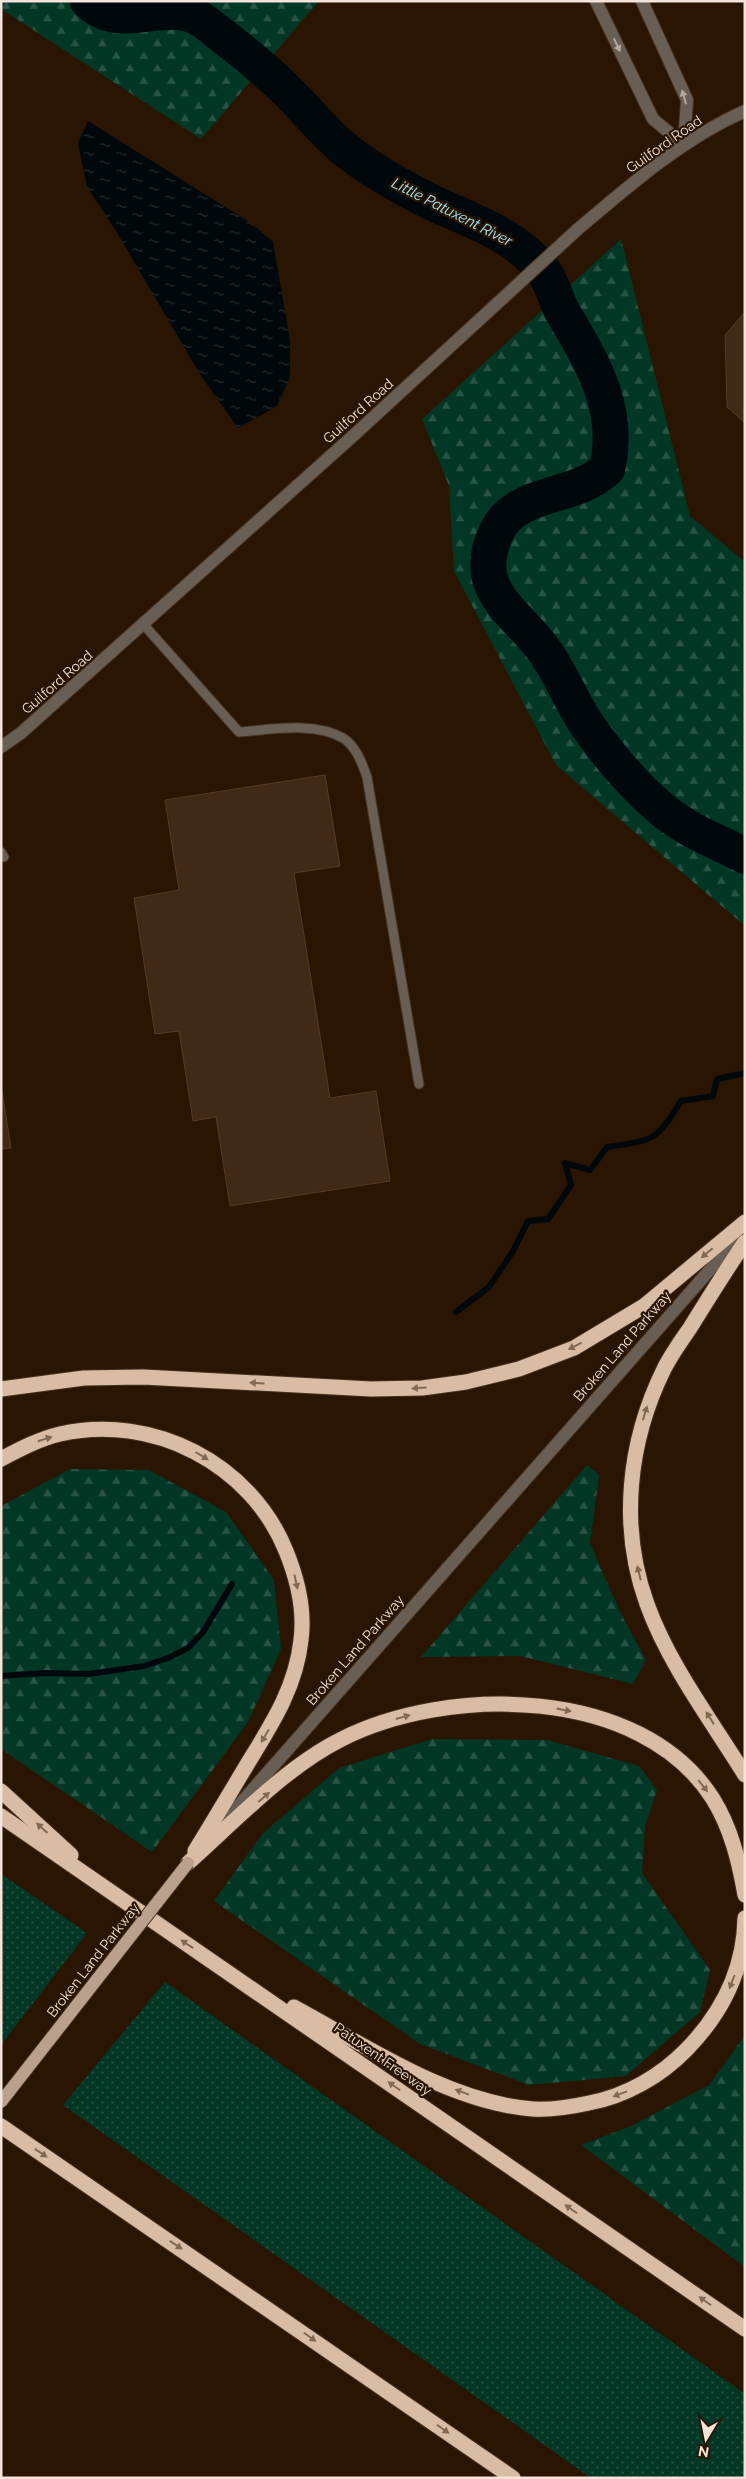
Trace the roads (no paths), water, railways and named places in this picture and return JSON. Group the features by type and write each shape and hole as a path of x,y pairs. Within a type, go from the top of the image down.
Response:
{"highway":[{"path":"1,1389 84,1378 143,1377 371,1389 422,1388 466,1382 519,1369 574,1348 644,1306 745,1222"},
{"path":"745,1242 664,1367 646,1409 634,1458 630,1508 634,1556 647,1604 666,1646 745,1775"},
{"path":"1,1460 38,1441 60,1434 96,1430 129,1431 164,1439 198,1452 234,1476 259,1503 278,1531 294,1569 301,1603 302,1638 297,1670 282,1706 188,1864"},
{"path":"188,1864 307,1758 341,1739 379,1724 420,1712 464,1705 511,1704 552,1708 594,1716 630,1729 668,1752 691,1773 712,1798 728,1828 739,1861 745,1895"},
{"path":"1,1792 117,1896"},
{"name":"Patuxent Freeway","path":"1,1816 745,2329"},
{"path":"227,1971 434,2082 500,2104 533,2109 566,2108 602,2100 632,2090 682,2054 704,2032 732,1984 739,1962 745,1918"},
{"path":"1,2126 513,2478"}],"main road":[{"name":"Broken Land Parkway","path":"1,2102 188,1864"}],"street":[{"path":"596,1 653,119 684,145"},
{"path":"642,1 686,100 684,145"},
{"name":"Guilford Road","path":"1,748 144,625 578,229 626,188 684,145 745,111"},
{"name":"Broken Land Parkway","path":"188,1864 745,1230"}],"lane":[{"path":"144,625 239,732 305,728 328,732 344,739 361,761 368,777 419,1084"}],"water":[{"path":"88,121 251,223 273,242 290,340 290,377 277,406 238,428 201,376 116,231 87,187 78,143"}],"waterway":[{"name":"Little Patuxent River","path":"88,1 100,10 113,15 127,16 169,12 197,17 270,75 330,136 353,156 412,193 476,222 514,243 541,267 602,388 609,419 611,435 610,452 607,469 596,478 576,487 538,499 514,511 504,520 497,531 490,552 488,569 492,585 510,612 546,653 585,722 605,750 643,792 656,805 684,825 745,856"},
{"path":"456,1312 489,1287 513,1251 528,1221 548,1219 571,1185 565,1163 590,1170 607,1147 634,1143 652,1137 659,1132 681,1101 713,1096 717,1079 745,1073"},
{"path":"1,1676 46,1673 88,1674 144,1666 168,1658 188,1648 203,1632 232,1584"}]}
